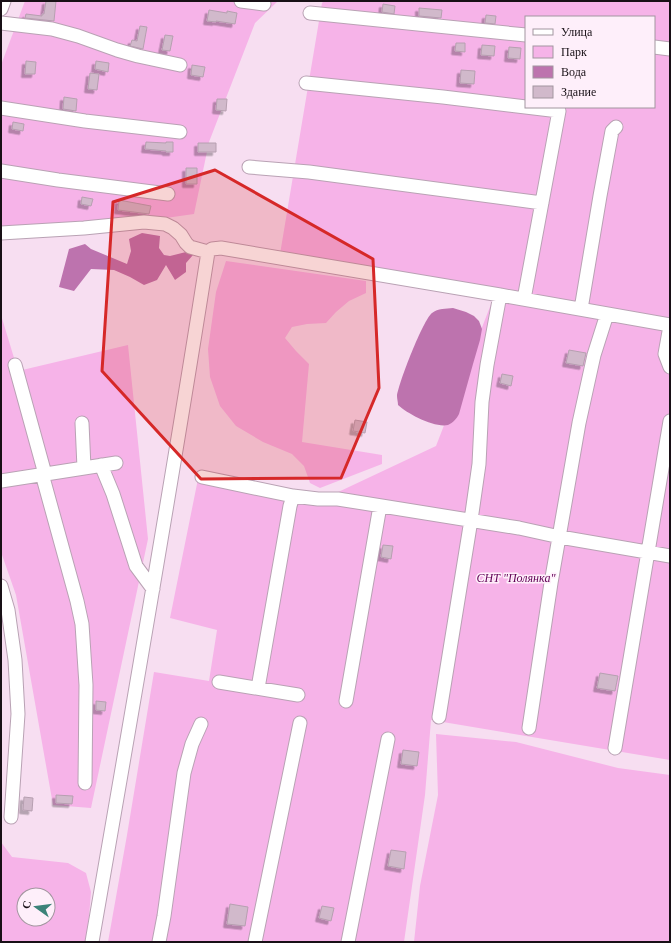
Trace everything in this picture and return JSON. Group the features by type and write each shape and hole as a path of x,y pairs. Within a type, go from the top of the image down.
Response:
{"street":[{"path":"1,9 4,1"},
{"path":"241,1 264,4"},
{"path":"310,13 525,35"},
{"path":"1,23 52,29 138,56 180,65"},
{"path":"655,47 670,49"},
{"path":"306,83 525,107"},
{"path":"1,108 85,122 180,132"},
{"path":"524,299 559,111 534,108"},
{"path":"581,309 612,131 616,127"},
{"path":"248,167 309,172 542,203"},
{"path":"1,171 168,194"},
{"path":"1,233 84,228 144,222 165,224 173,228 181,235 190,247 208,252 212,249 221,248 670,325 665,354 670,367"},
{"path":"92,942 153,589 208,252"},
{"path":"439,717 471,520 479,464 482,402 487,365 500,295"},
{"path":"528,728 579,423 594,355 607,314"},
{"path":"15,365 82,624 86,685 85,783"},
{"path":"615,748 670,422"},
{"path":"82,423 84,468"},
{"path":"1,481 116,463"},
{"path":"101,465 113,494 136,566 153,589"},
{"path":"202,477 294,496 318,499 338,499 471,520 670,556"},
{"path":"258,688 290,506 294,496"},
{"path":"346,701 380,506"},
{"path":"1,586 8,610 15,660 18,714 11,817"},
{"path":"218,682 298,695"},
{"path":"256,942 300,723"},
{"path":"159,942 184,773 192,744 201,724"},
{"path":"348,942 388,739"}],"highlighted area":[{"path":"215,170 373,259 379,388 341,478 201,479 102,371 113,202"}],"green space":[{"path":"25,1 278,1 255,23 209,142 194,214 60,233 1,228 1,65"},
{"name":"СНТ \"Полянка\"","path":"324,1 670,1 670,760 431,720 425,795 404,942 108,942 154,672 209,681 217,630 170,618 199,474 317,502 436,446 493,299 280,254 322,3"},
{"path":"226,261 366,281 366,293 349,301 326,323 307,324 292,327 285,338 309,364 302,442 382,455 382,464 320,488 310,483 304,466 292,454 263,442 236,426 220,406 210,377 208,349 216,292"},
{"path":"1,315 18,371 128,345 148,539 91,808 53,805 16,595 1,552"},
{"path":"436,734 516,742 618,768 670,775 670,942 414,942 420,886 438,795"},
{"path":"1,842 12,857 68,863 86,873 91,892 87,942 1,942"}],"water":[{"path":"142,233 160,236 159,248 164,255 170,256 190,251 193,255 186,263 186,272 175,280 166,265 157,280 144,285 114,270 91,269 74,291 59,287 69,249 85,244 91,249 127,264 131,251 129,239"},
{"path":"453,308 474,316 479,321 482,329 459,414 452,423 442,425 422,420 408,412 398,405 397,396 412,352 428,318 437,310"}],"building":[{"path":"46,1 56,1 54,21 25,18 26,14 42,16 42,14 44,14"},
{"path":"383,4 395,6 394,14 382,12"},
{"path":"419,8 442,10 441,18 419,16"},
{"path":"209,10 237,13 235,24 207,21"},
{"path":"486,15 496,16 495,24 485,23"},
{"path":"140,26 147,27 143,49 130,46 132,40 137,41"},
{"path":"165,35 173,36 170,51 162,50"},
{"path":"456,43 465,43 465,52 455,51"},
{"path":"482,45 495,46 494,56 481,55"},
{"path":"509,47 521,48 520,59 508,58"},
{"path":"26,61 36,62 35,74 25,74"},
{"path":"96,61 109,63 108,72 95,69"},
{"path":"192,65 205,67 203,77 191,75"},
{"path":"461,70 475,71 474,84 460,83"},
{"path":"90,73 99,74 97,90 88,89"},
{"path":"64,97 77,99 76,111 63,109"},
{"path":"217,99 227,99 226,111 216,110"},
{"path":"13,122 24,124 23,131 12,129"},
{"path":"146,142 173,142 173,152 145,149"},
{"path":"198,143 216,143 216,152 198,152"},
{"path":"186,168 197,168 197,184 186,184"},
{"path":"82,197 93,199 91,206 81,204"},
{"path":"119,200 151,206 149,214 118,210"},
{"path":"569,350 586,353 583,366 566,363"},
{"path":"502,374 513,376 511,386 500,383"},
{"path":"355,420 367,422 365,433 353,431"},
{"path":"383,545 393,546 391,559 381,557"},
{"path":"600,673 618,676 615,691 597,688"},
{"path":"96,701 106,702 105,711 96,710"},
{"path":"403,750 419,752 417,766 401,764"},
{"path":"56,795 73,796 72,804 56,803"},
{"path":"24,797 33,798 32,811 23,810"},
{"path":"391,850 406,852 404,869 388,866"},
{"path":"230,904 248,907 245,926 227,924"},
{"path":"322,906 334,908 331,921 319,918"}]}
